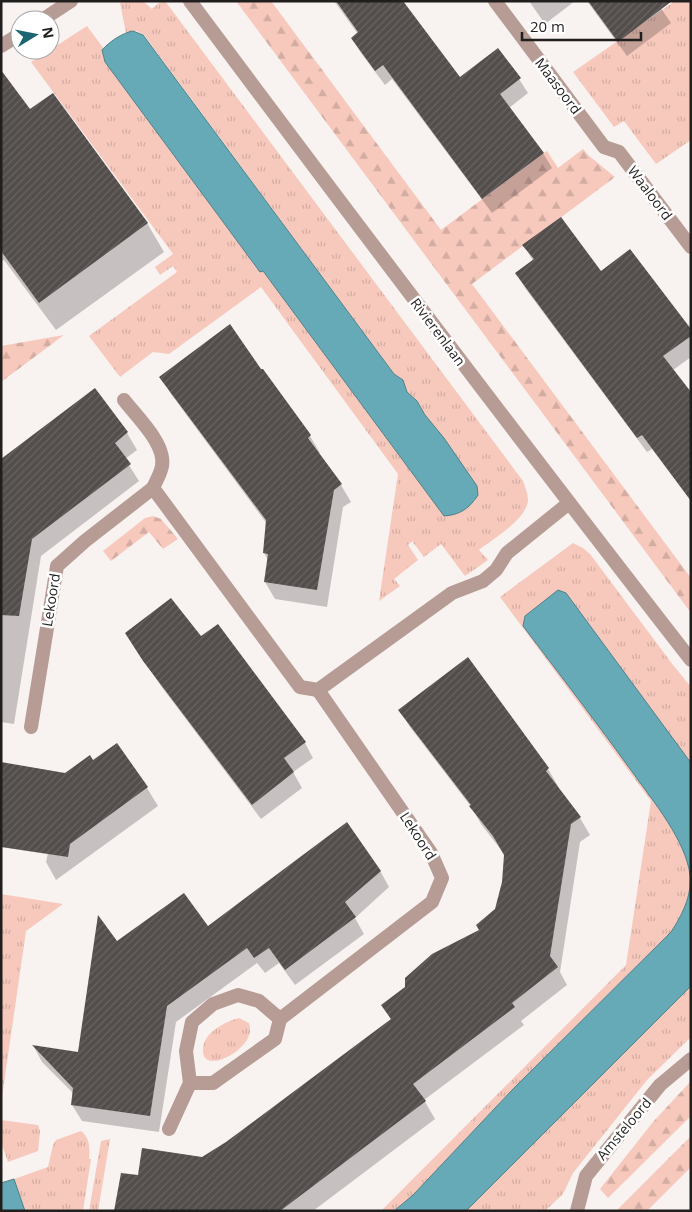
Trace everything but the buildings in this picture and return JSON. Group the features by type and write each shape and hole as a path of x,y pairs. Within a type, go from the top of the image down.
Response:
{"street":[{"path":"57,10 71,1"},
{"name":"Rivierenlaan","path":"190,1 569,503 691,660"},
{"name":"Maasoord","path":"495,1 604,147"},
{"name":"Waaloord","path":"604,147 619,152 691,247"},
{"path":"124,400 154,438 162,453 162,468 153,488 300,687 318,690 452,592 483,581 496,570 507,553 569,503"},
{"name":"Lekoord","path":"31,728 57,566 85,541 153,488"},
{"name":"Lekoord","path":"280,1019 432,902 442,878 431,853 318,690"},
{"path":"169,1129 190,1083 186,1051 192,1022 213,1004 238,995 259,1001 280,1019 275,1039 213,1083 190,1083"},
{"name":"Amsteloord","path":"577,1211 586,1176 660,1085 691,1059"}],"green space":[{"path":"124,1 143,1 152,9 161,1 165,1 523,481 528,500 522,514 508,528 479,550 488,560 465,576 441,544 424,557 412,541 408,545 418,560 394,579 400,586 379,601 398,474 261,287 169,354 153,352 120,377 89,336 177,272 173,266 160,275 155,267 173,254 31,62 34,60 60,60 60,43 87,26 104,49 103,56 105,62 444,516 461,512 475,501 444,438 425,415 417,401 407,392 403,380 394,374 144,35 137,31 126,33 120,3"},
{"path":"236,1 271,1 441,230 547,151 558,168 583,149 615,177 472,284 691,578 691,613"},
{"path":"675,1 691,1 691,140 656,164 624,121 614,127 573,72"},
{"path":"64,335 1,382 1,346"},
{"path":"153,516 161,519 178,539 163,549 149,532 111,561 103,551 145,518"},
{"path":"573,543 590,554 691,687 691,763 566,593 523,626 668,822 687,862 690,875 688,898 671,932 513,1089 413,1195 394,1211 381,1211 626,965 651,801 500,597"},
{"path":"1,894 63,904 26,931 1,1104"},
{"path":"691,986 691,1037 647,1080 573,1173 563,1194 545,1211 466,1211"},
{"path":"239,1018 249,1023 250,1034 247,1040 233,1054 220,1060 208,1060 204,1056 203,1050 210,1033 221,1025"},
{"path":"691,1081 691,1116 608,1198 600,1189 653,1122"},
{"path":"1,1120 38,1125 40,1131 38,1151 8,1162 1,1142"},
{"path":"81,1131 88,1140 89,1159 91,1159 83,1211 25,1211 14,1179 48,1167 56,1140"},
{"path":"691,1136 691,1167 647,1211 620,1211 618,1209"},
{"path":"110,1139 98,1211 89,1211 101,1141"}],"water":[{"path":"133,31 143,35 394,374 403,380 407,392 417,401 425,415 444,438 477,486 478,495 472,504 464,510 444,516 263,271 260,272 105,62 102,50 116,38"},
{"path":"558,590 566,593 691,763 691,986 466,1211 394,1211 413,1195 513,1089 671,932 688,898 690,875 687,862 675,835 650,796 523,626 525,616"},
{"path":"14,1179 25,1211 1,1211 1,1183"}]}
